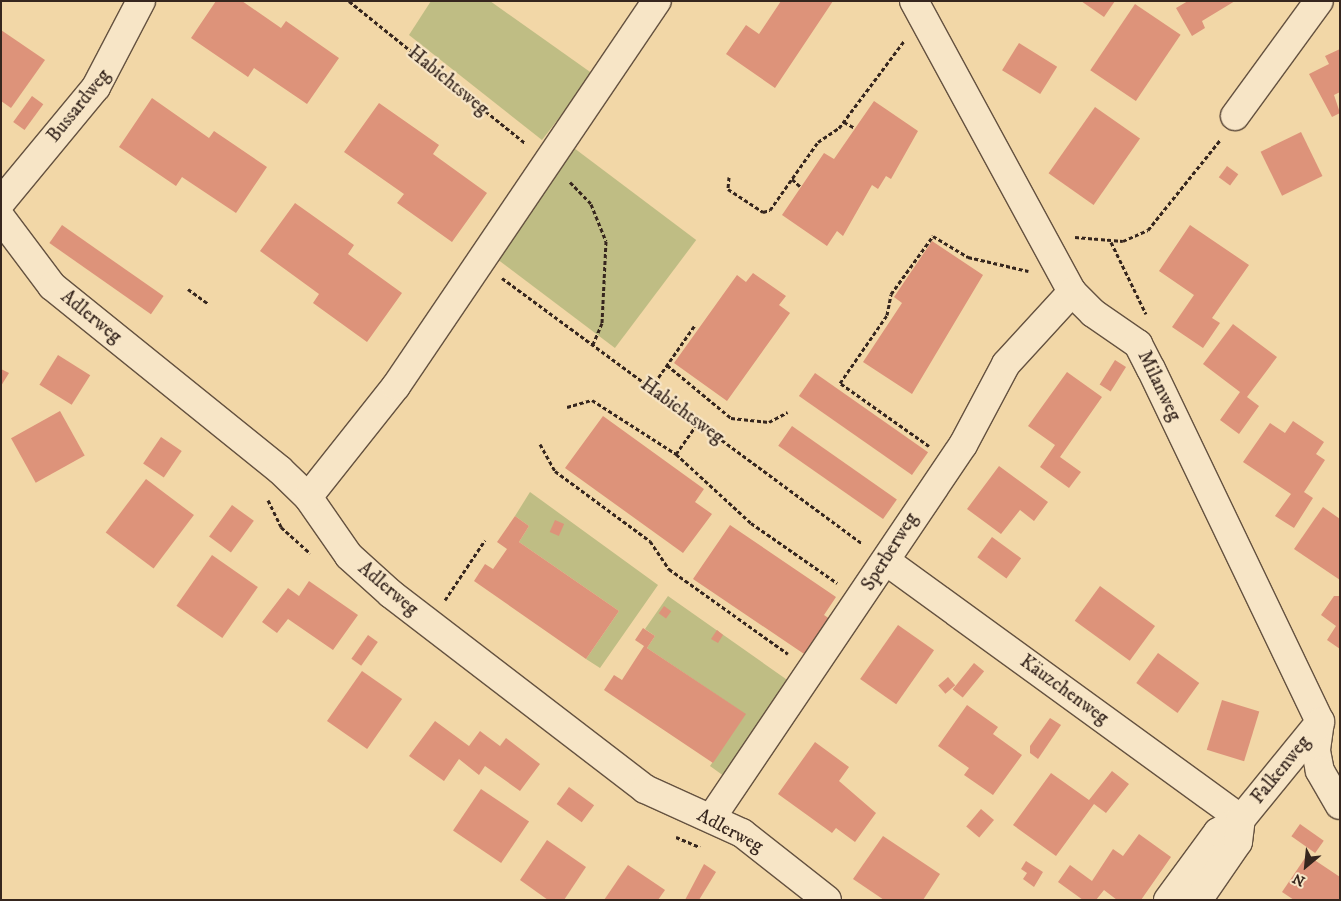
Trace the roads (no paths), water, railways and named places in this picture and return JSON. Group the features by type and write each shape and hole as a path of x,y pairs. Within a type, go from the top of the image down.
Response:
{"street":[{"name":"Bussardweg","path":"1,202 96,87 141,1"},
{"path":"308,497 390,393 657,1"},
{"path":"1235,116 1319,1"},
{"name":"Milanweg","path":"920,12 1048,241 1072,292 1138,344 1320,721"},
{"name":"Adlerweg","path":"1,218 52,286 308,497 349,556 429,623 645,789 712,817 769,852 827,900"},
{"name":"Sperberweg","path":"712,817 963,445 1006,364 1072,292"},
{"name":"Käuzchenweg","path":"886,561 1242,819"},
{"path":"1320,721 1316,751 1320,771 1340,805"},
{"name":"Falkenweg","path":"1168,900 1218,832 1242,819 1320,721"},
{"name":"Falkenweg","path":"1198,900 1238,842 1242,819"}]}
